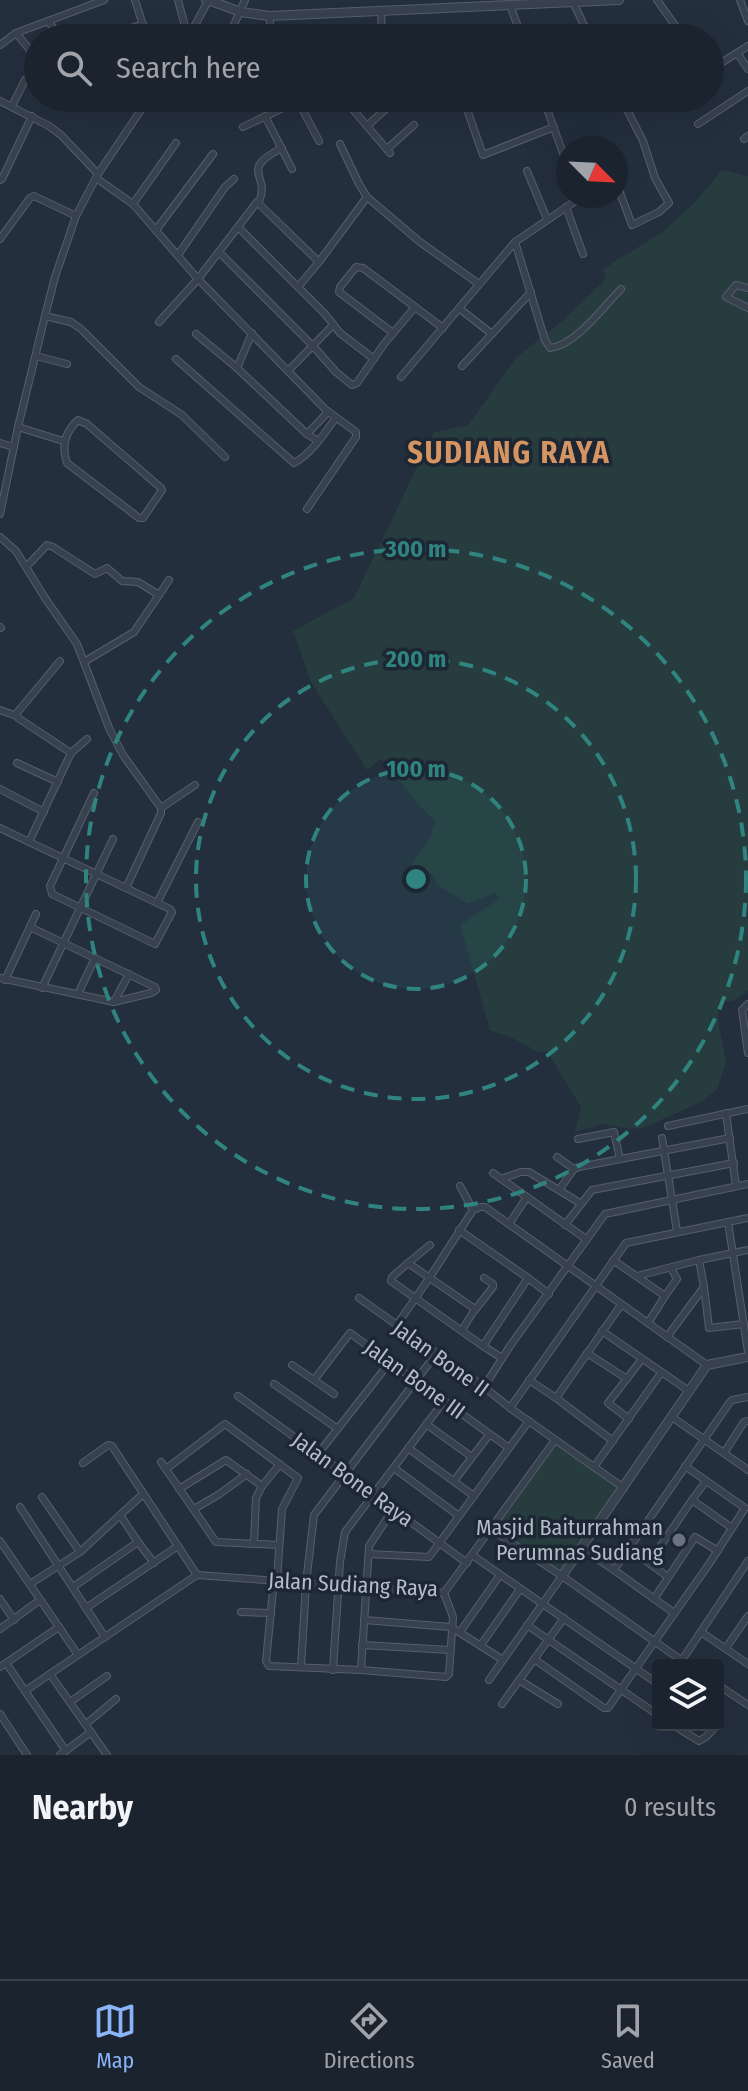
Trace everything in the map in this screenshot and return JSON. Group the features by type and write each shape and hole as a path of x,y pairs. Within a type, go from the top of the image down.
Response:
{"street":[{"path":"40,24 104,0"},
{"path":"135,0 143,24"},
{"path":"178,0 184,24"},
{"path":"195,24 207,0 241,12 269,16 491,3 510,5 619,0"},
{"path":"235,24 245,0"},
{"path":"372,0 379,24"},
{"path":"657,0 674,24"},
{"path":"740,0 748,21"},
{"path":"573,2 583,24"},
{"path":"510,5 517,24"},
{"path":"269,16 270,24"},
{"path":"0,45 24,30"},
{"path":"16,33 24,43"},
{"path":"724,61 748,46"},
{"path":"737,53 748,69"},
{"path":"12,106 24,82"},
{"path":"724,107 748,91"},
{"path":"0,101 32,116 61,135 97,176 133,204 198,279 328,412 356,432 356,437 307,509"},
{"path":"0,514 45,316 76,216 97,176 140,112"},
{"path":"243,127 273,112"},
{"path":"307,112 319,141"},
{"path":"355,112 388,151 414,125"},
{"path":"367,126 382,112"},
{"path":"468,112 483,155 554,127"},
{"path":"548,112 557,136"},
{"path":"626,208 632,225 654,215 669,203 655,178 643,141 628,112"},
{"path":"698,124 716,112"},
{"path":"0,180 32,116"},
{"path":"265,116 292,169"},
{"path":"133,204 176,143"},
{"path":"340,144 367,197 420,242 479,284"},
{"path":"260,199 262,194 257,174 261,161 282,148"},
{"path":"156,230 213,154"},
{"path":"527,171 547,219"},
{"path":"178,255 225,187 234,179"},
{"path":"0,239 34,196 76,216"},
{"path":"298,287 367,197"},
{"path":"159,322 198,279 257,202 319,262"},
{"path":"401,377 515,242 564,208"},
{"path":"566,208 583,254"},
{"path":"238,227 333,325 374,359"},
{"path":"515,242 545,340 553,349 593,321 621,289"},
{"path":"219,252 352,385 357,383 415,307"},
{"path":"393,333 339,292 354,268 363,268 443,328"},
{"path":"748,288 736,285 726,297 748,308"},
{"path":"462,366 531,292"},
{"path":"460,309 492,334"},
{"path":"45,316 71,322 81,329 139,387 182,415 225,457"},
{"path":"288,371 333,325"},
{"path":"237,368 252,333"},
{"path":"196,334 318,441"},
{"path":"36,356 67,364"},
{"path":"176,359 294,463 298,463 335,419"},
{"path":"307,434 328,412"},
{"path":"83,421 161,488 143,518 67,463 63,441 73,424 83,421"},
{"path":"18,427 63,441"},
{"path":"0,443 14,447"},
{"path":"0,537 16,551 77,644 109,728 123,755 161,808 126,888"},
{"path":"26,567 47,545 95,574 107,568 122,581 138,582 159,595"},
{"path":"84,662 134,632 169,580"},
{"path":"17,716 60,661"},
{"path":"0,710 17,716 71,753"},
{"path":"29,842 71,753 87,739"},
{"path":"17,763 58,782"},
{"path":"161,808 195,785"},
{"path":"0,789 44,812"},
{"path":"0,828 63,857 170,909 172,912 155,944 55,896 50,889 63,857 94,793"},
{"path":"157,903 198,822"},
{"path":"42,988 113,839"},
{"path":"30,927 156,990 114,1002 3,979 36,914"},
{"path":"78,994 95,958"},
{"path":"114,1002 129,974"},
{"path":"748,1004 742,1010 748,1053"},
{"path":"668,1126 748,1109"},
{"path":"726,1113 736,1186"},
{"path":"578,1139 614,1132 620,1159"},
{"path":"662,1138 677,1231"},
{"path":"559,1190 574,1169 730,1138"},
{"path":"557,1157 574,1169"},
{"path":"565,1225 592,1190 734,1163"},
{"path":"501,1179 529,1172 580,1203"},
{"path":"493,1173 586,1239"},
{"path":"484,1387 605,1214 748,1184"},
{"path":"460,1186 473,1210"},
{"path":"509,1224 527,1197"},
{"path":"396,1326 473,1210 485,1207 707,1365"},
{"path":"510,1408 626,1243 748,1218"},
{"path":"489,1680 707,1365 748,1354 728,1222"},
{"path":"459,1230 549,1294"},
{"path":"430,1245 391,1281 502,1358"},
{"path":"637,1276 748,1250"},
{"path":"613,1260 665,1296"},
{"path":"699,1260 709,1328 744,1324"},
{"path":"408,1263 475,1310"},
{"path":"648,1323 677,1279 671,1268"},
{"path":"462,1330 493,1287 484,1278"},
{"path":"483,1346 528,1278"},
{"path":"667,1337 704,1287"},
{"name":"Jalan Bone II","path":"359,1298 624,1488"},
{"path":"556,1398 621,1305"},
{"path":"602,1331 689,1391"},
{"name":"Jalan Bone III","path":"314,1380 350,1333 509,1448"},
{"path":"587,1353 627,1379"},
{"path":"301,1667 314,1515 436,1354"},
{"path":"629,1419 608,1404 642,1359"},
{"path":"318,1454 390,1362"},
{"path":"292,1365 334,1394"},
{"path":"594,1467 661,1373"},
{"path":"529,1380 613,1441"},
{"path":"274,1384 338,1429"},
{"name":"Jalan Bone Raya","path":"238,1396 467,1563"},
{"path":"614,1570 730,1402 748,1397"},
{"path":"333,1670 345,1532 444,1401"},
{"path":"672,1417 748,1470"},
{"path":"369,1554 428,1558 509,1448 526,1419"},
{"path":"166,1469 225,1424 296,1476 298,1481 282,1509 269,1666 446,1677 449,1674 452,1614 444,1593"},
{"path":"426,1424 472,1457"},
{"path":"724,1453 746,1425"},
{"path":"454,1481 489,1435"},
{"name":"Jalan Sudiang Raya","path":"197,1575 444,1593 555,1440"},
{"path":"25,1691 197,1575 110,1445 83,1463"},
{"path":"408,1448 474,1496"},
{"path":"179,1489 224,1461 230,1461 262,1486"},
{"path":"161,1462 216,1542 279,1545"},
{"path":"254,1543 256,1498 280,1464"},
{"path":"534,1659 606,1709 621,1690 747,1509 685,1466"},
{"path":"394,1468 459,1516"},
{"path":"194,1509 247,1474"},
{"path":"649,1563 706,1481"},
{"path":"30,1584 80,1552 143,1494"},
{"path":"42,1497 80,1552"},
{"path":"692,1500 732,1528"},
{"path":"20,1507 105,1637"},
{"path":"361,1670 369,1543 394,1508"},
{"path":"120,1515 154,1563"},
{"path":"492,1530 680,1659"},
{"path":"654,1599 695,1537 718,1551"},
{"path":"0,1541 78,1655"},
{"path":"73,1587 138,1542"},
{"path":"86,1608 178,1546"},
{"path":"627,1548 668,1577"},
{"path":"582,1549 674,1613"},
{"path":"472,1555 652,1680"},
{"path":"687,1659 701,1632 748,1561"},
{"path":"460,1632 500,1575"},
{"path":"479,1644 520,1589"},
{"path":"0,1599 14,1620"},
{"path":"0,1629 40,1600"},
{"path":"241,1612 271,1613"},
{"path":"726,1648 748,1616"},
{"path":"502,1704 564,1618"},
{"path":"364,1620 451,1627 503,1660"},
{"path":"527,1625 652,1711"},
{"path":"59,1627 3,1665 25,1691 63,1753 91,1732"},
{"path":"701,1632 748,1664"},
{"path":"362,1645 450,1650"},
{"path":"50,1674 107,1755"},
{"path":"70,1702 107,1676"},
{"path":"519,1680 558,1704"},
{"path":"724,1689 748,1705"},
{"path":"86,1724 116,1699"},
{"path":"0,1714 26,1752 16,1755"},
{"path":"0,1735 9,1728"},
{"path":"683,1731 699,1741 711,1731"}],"green space":[{"path":"722,170 748,176 748,991 733,1001 718,1002 726,1062 717,1089 703,1101 643,1128 602,1124 575,1132 581,1107 547,1051 537,1052 490,1030 460,925 499,899 495,893 468,904 436,884 433,875 410,866 430,838 435,821 381,759 367,770 311,682 293,631 354,598 434,432 468,425 517,357 562,321 606,279 603,269 664,231 696,201"},
{"path":"555,1440 624,1488 562,1576 492,1530"}],"place":[{"name":"Masjid Baiturrahman Perumnas Sudiang","path":"679,1540"}],"district":[{"name":"SUDIANG RAYA","path":"509,453"}]}
